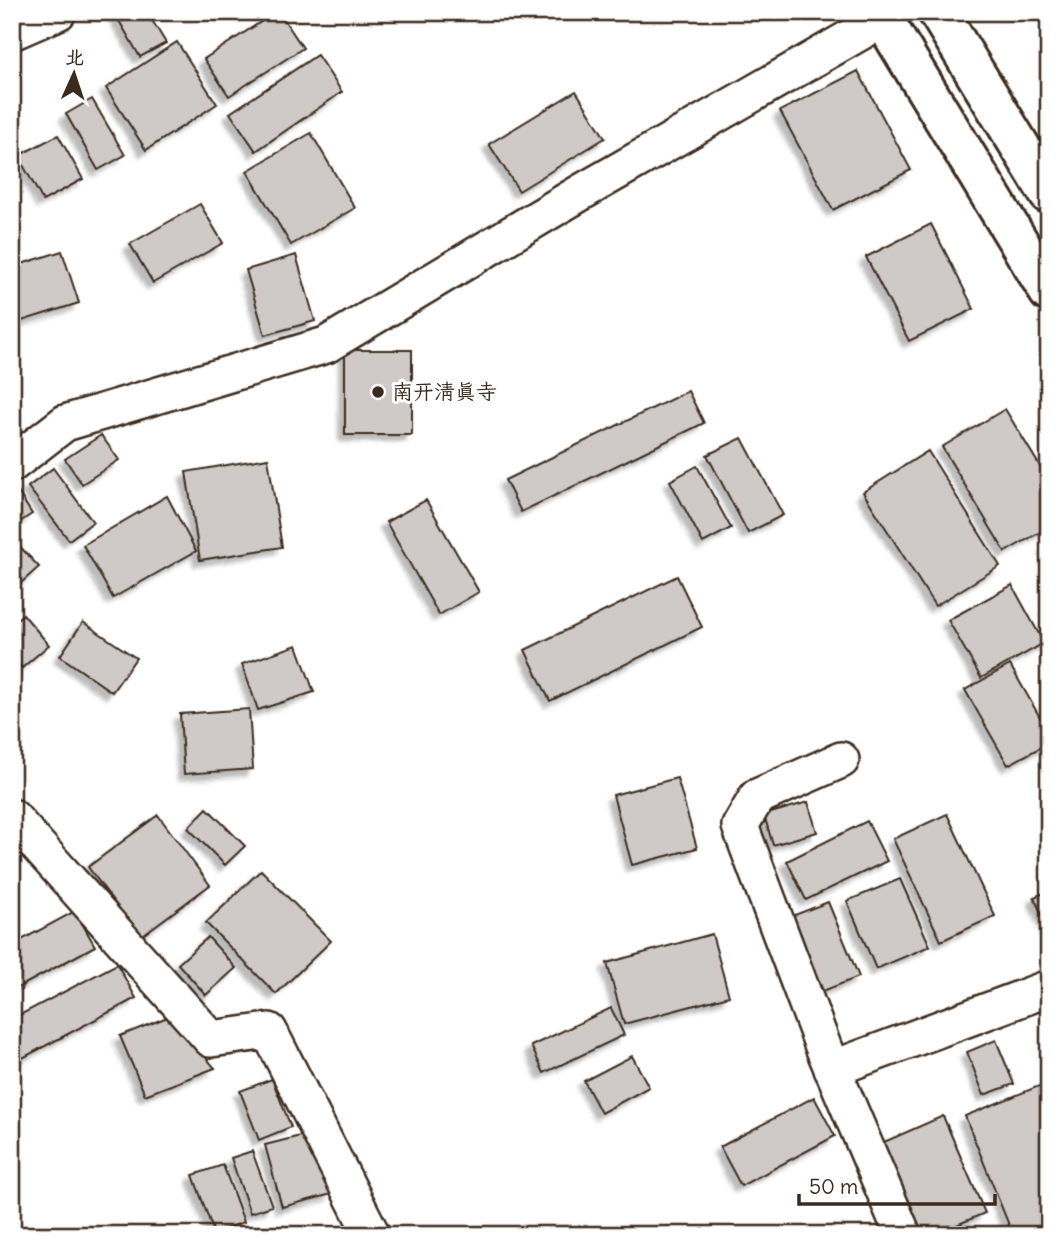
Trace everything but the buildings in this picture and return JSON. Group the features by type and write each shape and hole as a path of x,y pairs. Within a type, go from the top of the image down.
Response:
{"main road":[{"path":"938,12 1049,194"},
{"path":"881,16 1049,292"}],"street":[{"path":"12,32 58,12"},
{"path":"12,464 65,424 326,345 881,16"},
{"path":"841,760 757,797 740,826 832,1069 903,1235"},
{"path":"12,817 211,1039 269,1031 372,1235"},
{"path":"832,1069 1049,988"}],"place":[{"name":"南开清真寺","path":"378,392"}]}
